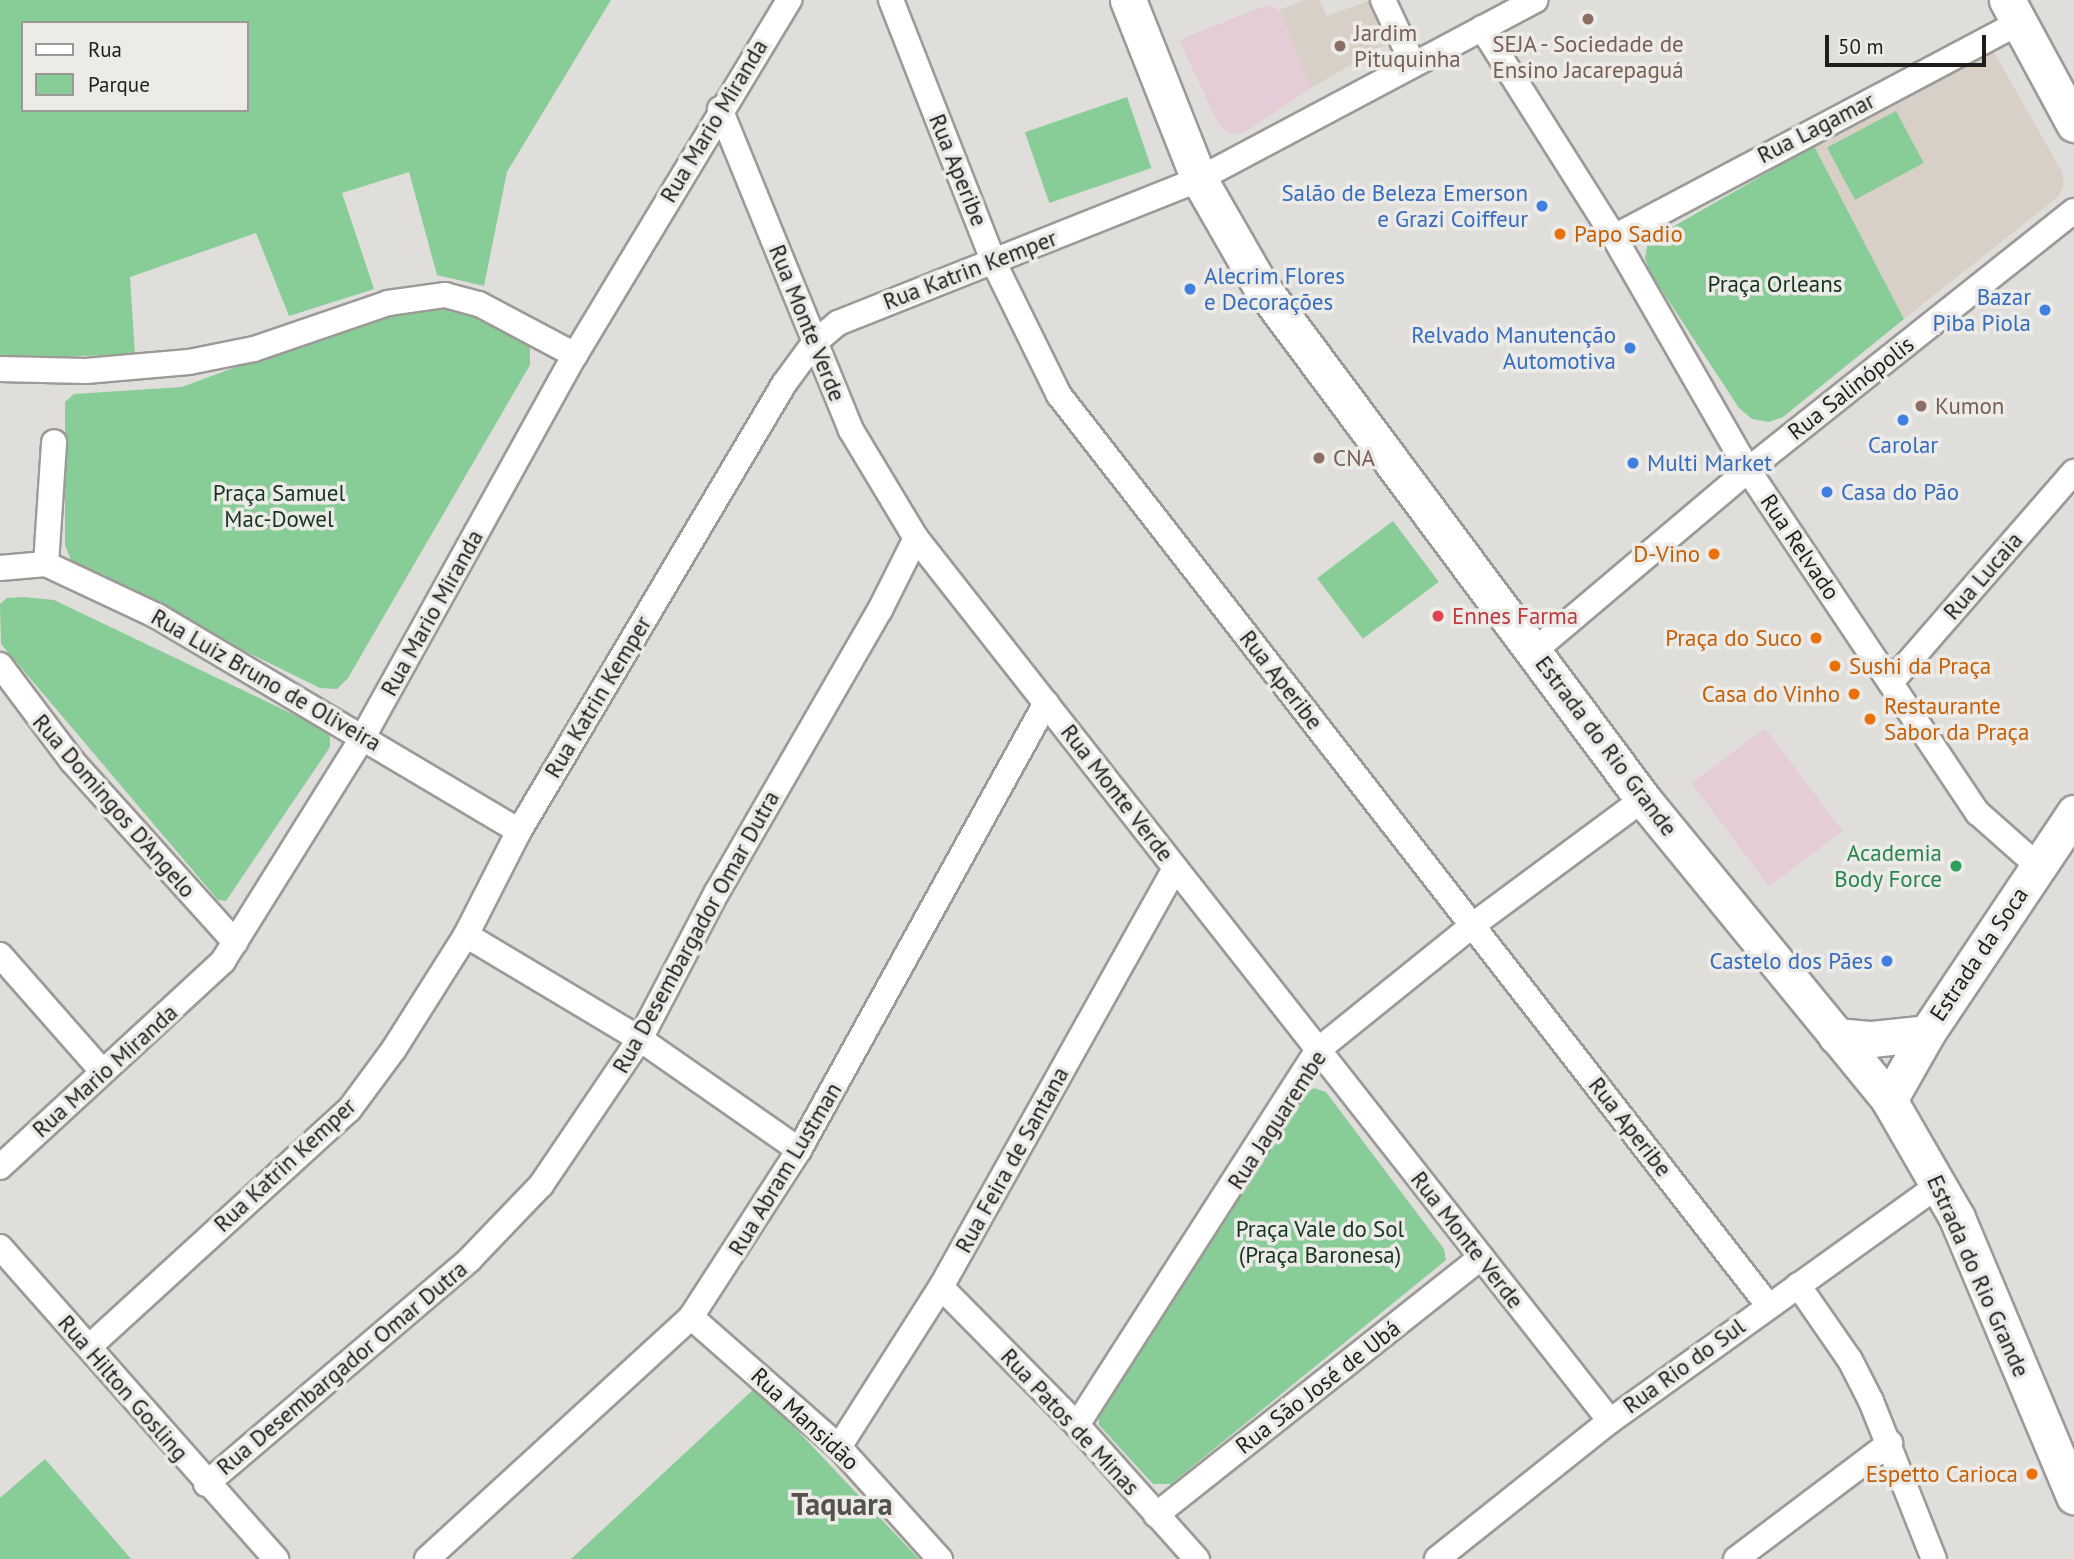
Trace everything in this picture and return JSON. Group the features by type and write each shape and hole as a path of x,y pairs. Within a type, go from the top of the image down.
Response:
{"main road":[{"name":"Estrada do Rio Grande","path":"1128,0 1199,179 1260,285 1643,799 1889,1100 1939,1185 2074,1496"},
{"path":"2013,11 2074,124"},
{"name":"Estrada da Soca","path":"1889,1100 1927,1033 2074,813"},
{"path":"1836,1036 1872,1039 1927,1033"}],"street":[{"name":"Rua Mario Miranda","path":"0,1167 102,1071 194,990 235,942 363,737 575,355 720,109 789,0"},
{"name":"Rua Aperibe","path":"891,0 994,262 1059,395 1768,1305"},
{"path":"1383,0 1413,64"},
{"name":"Rua Katrin Kemper","path":"89,1348 349,1110 394,1049 466,935 519,831 784,384 814,343 838,323 1199,179 1535,0"},
{"name":"Rua Lagamar","path":"1614,237 2013,11"},
{"name":"Rua Relvado","path":"1482,28 1614,237 1748,470 1979,813 2038,866"},
{"name":"Rua Monte Verde","path":"720,109 851,430 916,538 1610,1421"},
{"name":"Rua Salinópolis","path":"1534,651 1748,470 2074,211"},
{"path":"0,369 86,371 189,362 254,349 388,303 445,295 479,304 575,355"},
{"path":"46,564 54,442"},
{"name":"Rua Lucaia","path":"1892,681 2074,472"},
{"name":"Rua Desembargador Omar Dutra","path":"206,1484 504,1228 541,1185 640,1040 717,892 880,610 916,538"},
{"name":"Rua Luiz Bruno de Oliveira","path":"0,568 46,564 158,616 519,831"},
{"name":"Rua Domingos D'Angelo","path":"0,665 72,761 235,942"},
{"name":"Rua Abram Lustman","path":"427,1559 691,1317 799,1150 1046,703"},
{"name":"Rua Jaguarembe","path":"1077,1425 1318,1050 1473,925 1643,799"},
{"name":"Rua Feira de Santana","path":"839,1447 941,1287 1175,868"},
{"path":"466,935 640,1040 799,1150"},
{"path":"0,955 102,1071"},
{"name":"Rua Rio do Sul","path":"1437,1559 1610,1421 1768,1305 1939,1185"},
{"name":"Rua Hilton Gosling","path":"0,1247 206,1484 276,1559"},
{"name":"Rua São José de Ubá","path":"1156,1515 1480,1258"},
{"path":"1798,1284 1850,1360 1890,1443 1934,1559"},
{"name":"Rua Patos de Minas","path":"941,1287 1077,1425 1197,1559"},
{"name":"Rua Mansidão","path":"691,1317 839,1447 940,1559"},
{"path":"1736,1559 1890,1443"}],"shaded area":[{"name":"Jardim Pituquinha","path":"1304,0 1319,0 1327,16 1371,0 1389,43 1311,88 1279,10"},
{"path":"1269,4 1279,10 1311,88 1244,133 1229,134 1218,123 1179,40"},
{"path":"1994,52 2062,172 2064,185 2059,196 1904,319 1814,146"},
{"path":"1765,728 1843,831 1769,886 1692,783"}],"green space":[{"path":"0,0 611,0 507,172 484,286 437,275 409,172 342,193 374,289 289,316 256,233 130,277 135,355 0,357"},
{"path":"1127,97 1151,168 1049,203 1025,132"},
{"path":"1896,111 1924,163 1855,200 1827,148"},
{"name":"Praça Orleans","path":"1814,146 1904,319 1783,417 1769,422 1752,419 1739,408 1651,274 1645,258 1648,241"},
{"name":"Praça Samuel Mac-Dowel","path":"441,302 520,334 530,347 530,365 348,678 337,689 320,688 82,571 71,560 65,545 65,402 74,394 182,387 408,303"},
{"path":"1393,521 1439,582 1363,639 1317,578"},
{"path":"7,598 54,600 324,729 330,737 330,747 226,901 218,900 1,644 0,604"},
{"name":"Praça Vale do Sol (Praça Baronesa)","path":"1314,1088 1326,1092 1444,1249 1446,1260 1171,1484 1153,1484 1099,1425 1098,1406 1304,1095"},
{"path":"756,1387 919,1559 571,1559"},
{"path":"45,1459 131,1559 0,1559 0,1498"}],"place":[{"name":"SEJA - Sociedade de Ensino Jacarepaguá","path":"1588,19"},
{"name":"Jardim Pituquinha","path":"1340,46"},
{"name":"Salão de Beleza Emerson e Grazi Coiffeur","path":"1542,206"},
{"name":"Papo Sadio","path":"1560,234"},
{"name":"Alecrim Flores e Decorações","path":"1190,289"},
{"name":"Bazar Piba Piola","path":"2045,310"},
{"name":"Relvado Manutenção Automotiva","path":"1630,348"},
{"name":"Kumon","path":"1921,406"},
{"name":"Carolar","path":"1903,420"},
{"name":"CNA","path":"1319,458"},
{"name":"Multi Market","path":"1633,463"},
{"name":"Casa do Pão","path":"1827,492"},
{"name":"D-Vino","path":"1714,554"},
{"name":"Ennes Farma","path":"1438,616"},
{"name":"Praça do Suco","path":"1816,638"},
{"name":"Sushi da Praça","path":"1835,666"},
{"name":"Casa do Vinho","path":"1854,694"},
{"name":"Restaurante Sabor da Praça","path":"1870,719"},
{"name":"Academia Body Force","path":"1956,866"},
{"name":"Castelo dos Pães","path":"1887,961"},
{"name":"Espetto Carioca","path":"2032,1474"}],"district":[{"name":"Taquara","path":"842,1504"}]}
